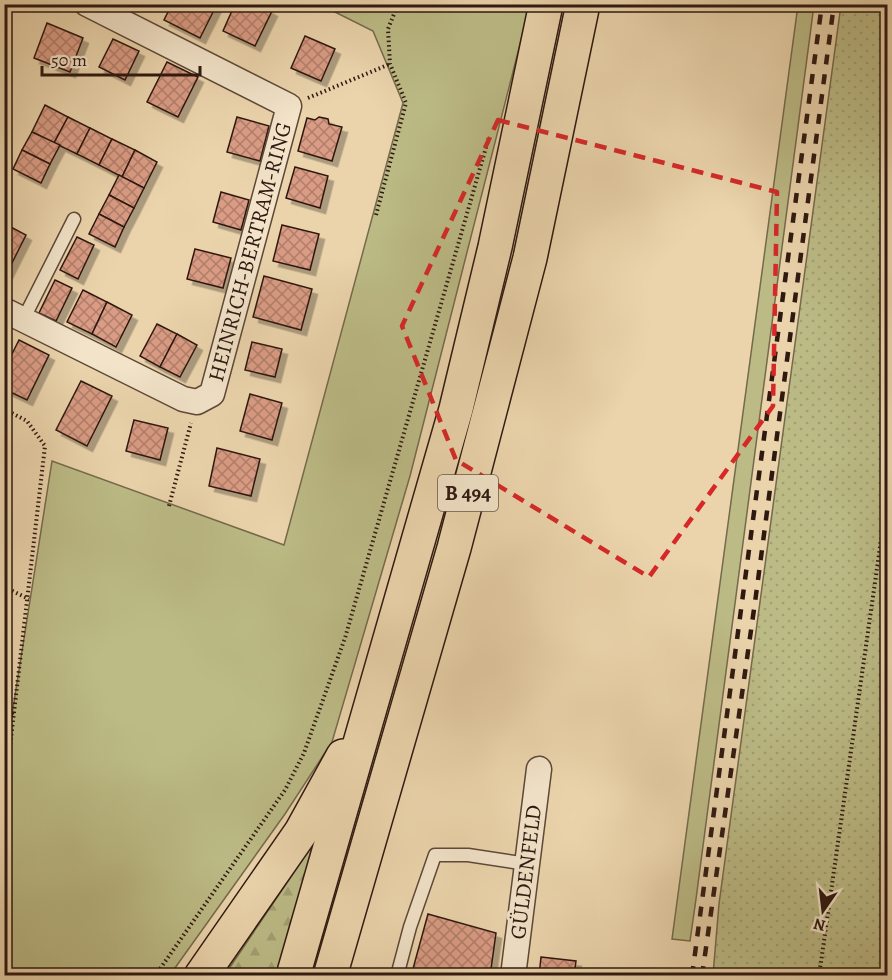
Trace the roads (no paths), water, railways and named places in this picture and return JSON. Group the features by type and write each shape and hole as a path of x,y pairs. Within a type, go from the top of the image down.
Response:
{"highway":[{"name":"B 494","path":"293,975 456,409 495,247 546,4"},
{"name":"B 494","path":"330,975 454,548 500,374 530,258 583,4"},
{"path":"201,975 301,832 331,781 380,679"}],"street":[{"name":"HEINRICH-BERTRAM-RING","path":"14,315 183,399 197,402 212,394 289,106 87,4"},
{"name":"GÜLDENFELD","path":"513,975 539,769"}],"lane":[{"path":"14,315 74,219"},
{"path":"397,975 410,927 435,855 468,855 527,864"}],"railway":[{"path":"692,976 822,4"},
{"path":"702,976 756,595 834,4"}]}
